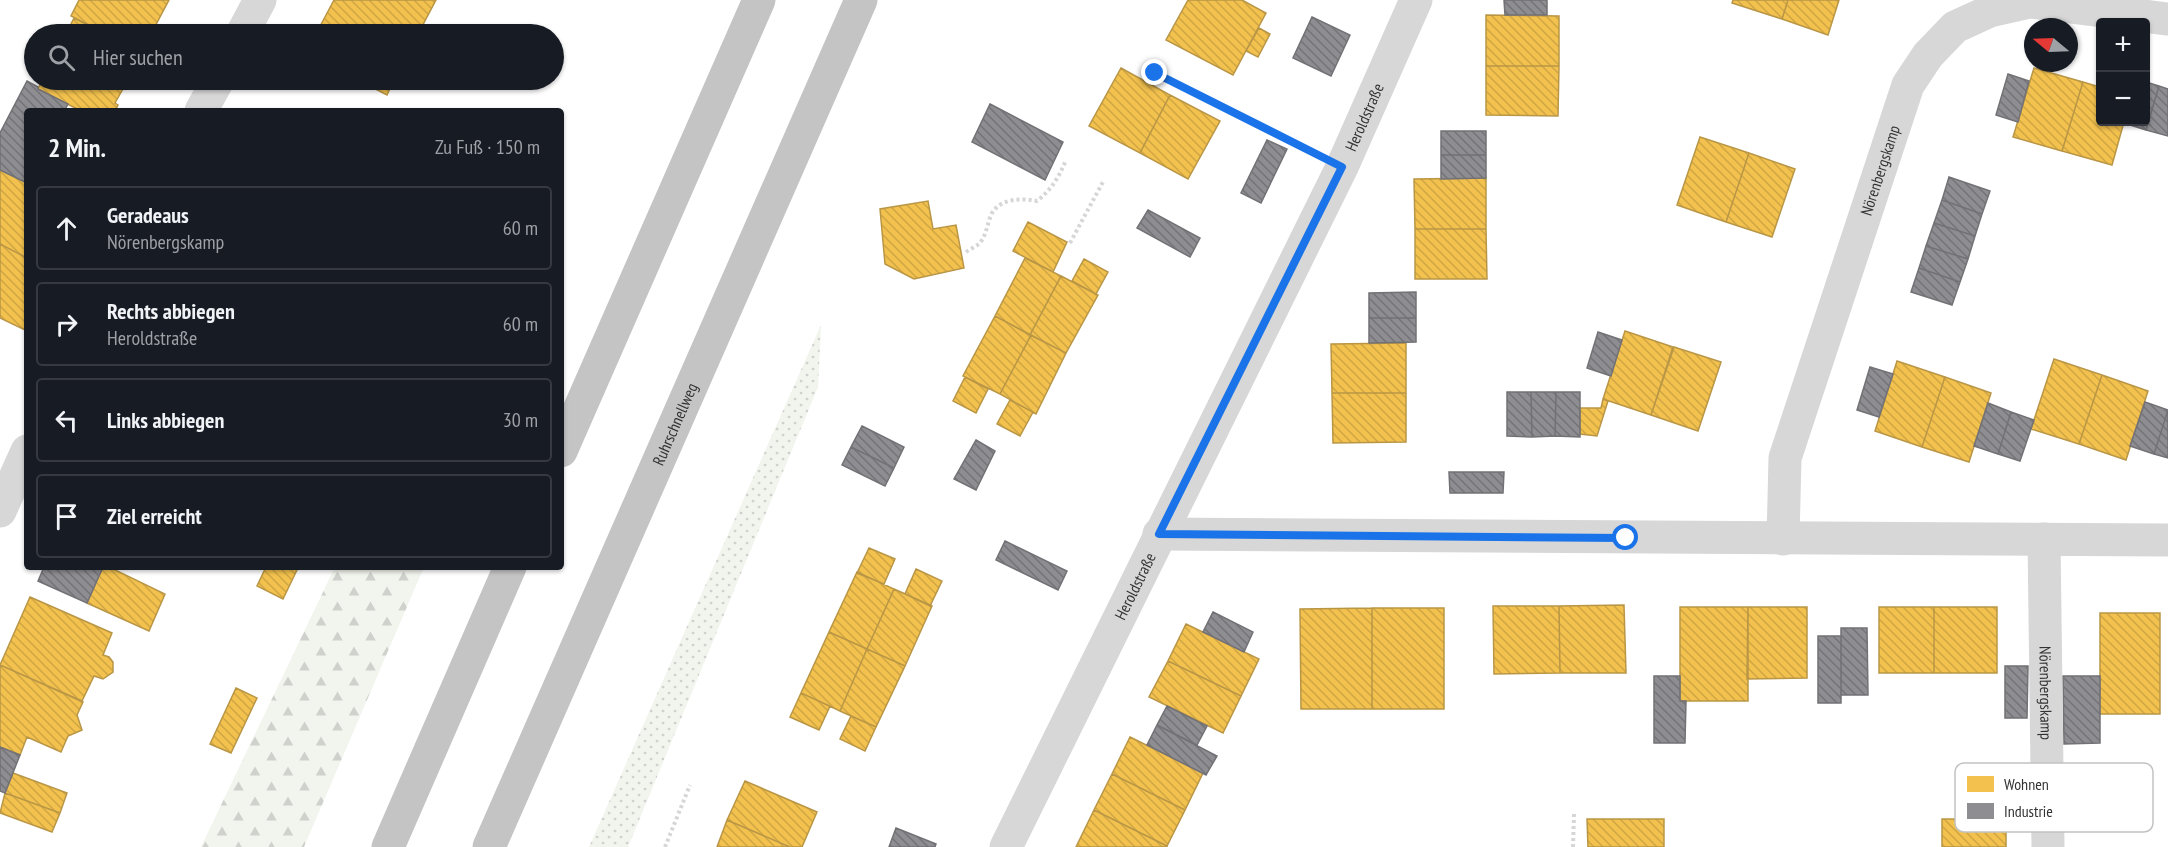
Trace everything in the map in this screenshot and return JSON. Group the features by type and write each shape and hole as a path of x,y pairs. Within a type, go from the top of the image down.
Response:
{"highway":[{"path":"564,444 759,0"},
{"name":"Ruhrschnellweg","path":"489,847 861,0"},
{"path":"388,847 509,570"}],"street":[{"path":"247,24 260,0"},
{"name":"Heroldstraße","path":"1006,847 1342,167 1416,0"},
{"name":"Nörenbergskamp","path":"1783,539 1785,458 1908,85 1928,55 1955,27 1990,11 2030,3 2168,19"},
{"path":"203,108 213,90"},
{"path":"0,511 24,459"},
{"path":"1159,534 2168,540"},
{"name":"Nörenbergskamp","path":"2044,539 2047,763"},
{"name":"Nörenbergskamp","path":"2048,832 2048,847"}],"path":[{"path":"1155,73 1342,167"},
{"path":"966,252 978,245 985,234 993,212 999,206 1012,200 1037,201 1058,179 1066,160"},
{"path":"1070,243 1104,180"},
{"path":"665,847 690,784"},
{"path":"1574,814 1574,847"}],"green space":[{"path":"821,325 818,387 628,847 589,847"},
{"path":"334,570 423,570 304,847 201,847"}],"building: Wohnen":[{"path":"79,0 169,0 156,24 87,24 71,16"},
{"path":"334,0 436,0 423,24 321,24"},
{"path":"1188,0 1242,0 1266,13 1233,75 1166,40"},
{"path":"1733,0 1788,0 1782,19 1732,3"},
{"path":"1788,0 1839,0 1828,35 1782,19"},
{"path":"1486,15 1559,16 1559,66 1486,66"},
{"path":"74,18 86,24 71,24"},
{"path":"1259,28 1270,34 1258,57 1246,51"},
{"path":"1486,66 1559,66 1558,116 1486,115"},
{"path":"1121,68 1170,95 1140,153 1089,126"},
{"path":"2033,72 2048,72 2083,82 2062,151 2013,137"},
{"path":"2083,82 2096,86 2096,126 2123,126 2112,165 2062,151"},
{"path":"40,90 122,90 115,103 118,105 116,108 75,108"},
{"path":"377,90 389,90 387,95"},
{"path":"1170,95 1220,121 1188,179 1140,153"},
{"path":"1700,137 1749,153 1726,222 1677,205"},
{"path":"1749,153 1795,169 1772,237 1726,222"},
{"path":"0,170 24,182 24,256 0,244"},
{"path":"1486,178 1486,229 1415,229 1414,179"},
{"path":"928,201 933,229 956,225 964,268 914,279 885,264 880,209"},
{"path":"1028,222 1067,242 1053,272 1013,251"},
{"path":"1415,229 1486,229 1487,279 1415,279"},
{"path":"0,244 24,256 24,330 0,318"},
{"path":"1025,258 1061,276 1030,335 995,316"},
{"path":"1084,259 1108,272 1096,294 1072,281"},
{"path":"1061,276 1098,295 1066,353 1030,335"},
{"path":"995,316 1031,335 1000,394 963,376"},
{"path":"1625,331 1673,347 1651,415 1603,399"},
{"path":"1031,335 1066,353 1036,414 1000,394"},
{"path":"1406,343 1406,393 1332,393 1331,344"},
{"path":"1674,347 1721,362 1698,431 1651,415"},
{"path":"2054,359 2102,375 2079,444 2031,429"},
{"path":"1897,361 1945,377 1922,447 1875,431"},
{"path":"2102,375 2148,391 2126,460 2079,444"},
{"path":"965,377 988,389 976,413 953,401"},
{"path":"1945,377 1991,393 1969,462 1922,447"},
{"path":"1332,393 1406,393 1406,442 1333,443"},
{"path":"1603,399 1608,401 1597,436 1580,434 1580,408 1601,408"},
{"path":"1010,400 1033,412 1020,436 997,424"},
{"path":"869,548 895,559 884,584 857,573"},
{"path":"916,569 942,581 930,606 905,594"},
{"path":"102,570 115,570 165,594 149,631 87,603"},
{"path":"265,570 297,570 283,599 257,586"},
{"path":"857,572 894,589 867,649 829,632"},
{"path":"894,589 932,606 905,666 867,649"},
{"path":"30,597 112,633 103,655 109,657 113,662 113,672 103,679 94,676 82,701 0,665"},
{"path":"1624,605 1626,673 1560,673 1559,606"},
{"path":"1493,606 1559,606 1560,673 1494,674"},
{"path":"1680,607 1748,607 1748,701 1680,701"},
{"path":"1748,607 1807,607 1807,678 1747,679"},
{"path":"1879,607 1934,607 1934,673 1879,673"},
{"path":"1934,607 1997,607 1997,673 1934,673"},
{"path":"1372,608 1372,709 1301,709 1300,609"},
{"path":"1372,608 1444,608 1444,709 1372,709"},
{"path":"2100,613 2160,613 2160,714 2100,714"},
{"path":"1186,624 1259,659 1241,696 1168,661"},
{"path":"829,632 867,649 840,711 801,693"},
{"path":"867,649 905,666 876,727 840,711"},
{"path":"1168,661 1241,696 1223,733 1149,697"},
{"path":"0,665 83,702 77,715 82,730 68,736 61,752 27,737 20,755 0,747"},
{"path":"236,688 257,698 231,753 210,744"},
{"path":"801,693 830,706 819,730 790,717"},
{"path":"851,716 876,727 865,751 840,739"},
{"path":"1130,737 1203,773 1185,810 1112,774"},
{"path":"13,773 67,793 60,813 5,793"},
{"path":"1112,774 1185,810 1167,846 1094,810"},
{"path":"745,781 817,812 802,847 790,847 727,820"},
{"path":"5,793 60,813 52,832 0,813"},
{"path":"1094,810 1167,846 1167,847 1076,847"},
{"path":"1587,819 1664,819 1664,847 1588,847"},
{"path":"1942,819 1955,819 1955,832 2006,832 2006,847 1942,847"},
{"path":"727,820 790,847 717,847"}],"building: Industrie":[{"path":"1504,0 1547,0 1547,15 1505,15"},
{"path":"1312,17 1350,35 1331,76 1293,58"},
{"path":"2008,74 2029,81 2018,122 1996,115"},
{"path":"2150,83 2159,86 2150,116"},
{"path":"2159,86 2168,89 2168,136 2146,130 2147,126 2150,126 2150,116"},
{"path":"24,87 24,90 40,90 68,104 66,108 24,108 24,182 0,170 0,133"},
{"path":"990,104 1063,142 1045,180 972,142"},
{"path":"2133,126 2147,126 2146,130"},
{"path":"1441,131 1486,131 1486,155 1441,155"},
{"path":"1267,140 1287,149 1261,203 1241,193"},
{"path":"1441,155 1486,155 1486,178 1441,179"},
{"path":"1949,177 1990,191 1982,214 1942,200"},
{"path":"1942,200 1982,214 1975,236 1934,223"},
{"path":"1148,210 1200,238 1190,257 1137,228"},
{"path":"1934,223 1975,236 1968,259 1926,246"},
{"path":"1926,246 1968,259 1960,282 1919,268"},
{"path":"1919,268 1960,282 1952,305 1911,292"},
{"path":"1416,292 1416,318 1369,318 1369,293"},
{"path":"1369,318 1416,318 1416,342 1369,343"},
{"path":"1598,332 1622,340 1611,376 1587,368"},
{"path":"1870,367 1893,374 1879,417 1857,410"},
{"path":"1507,392 1531,392 1532,437 1507,436"},
{"path":"1531,392 1556,392 1555,436 1532,437"},
{"path":"1556,392 1580,392 1580,437 1555,436"},
{"path":"2145,402 2168,410 2154,454 2130,446"},
{"path":"1988,403 2011,412 1998,454 1974,446"},
{"path":"2168,410 2168,458 2154,454"},
{"path":"2011,412 2034,420 2020,461 1998,454"},
{"path":"862,426 904,447 894,468 851,447"},
{"path":"976,440 995,451 976,490 954,479"},
{"path":"851,447 894,468 885,486 842,465"},
{"path":"1449,472 1504,472 1503,493 1450,493"},
{"path":"1005,541 1067,571 1058,590 996,560"},
{"path":"43,570 102,570 87,603 38,581"},
{"path":"1213,612 1253,632 1244,652 1203,632"},
{"path":"1841,628 1867,628 1868,695 1841,695"},
{"path":"1818,636 1841,636 1841,703 1818,703"},
{"path":"2005,666 2028,666 2027,718 2005,718"},
{"path":"1654,676 1680,676 1680,701 1686,701 1685,743 1654,743"},
{"path":"2063,676 2100,676 2100,743 2064,744"},
{"path":"1167,706 1207,726 1197,745 1157,725"},
{"path":"1157,725 1217,756 1206,775 1147,745"},
{"path":"0,747 20,755 5,793 0,791"},
{"path":"896,828 936,844 935,847 889,847"}],"route":[{"path":"1155,73 1342,167 1159,534 1626,538"}]}
